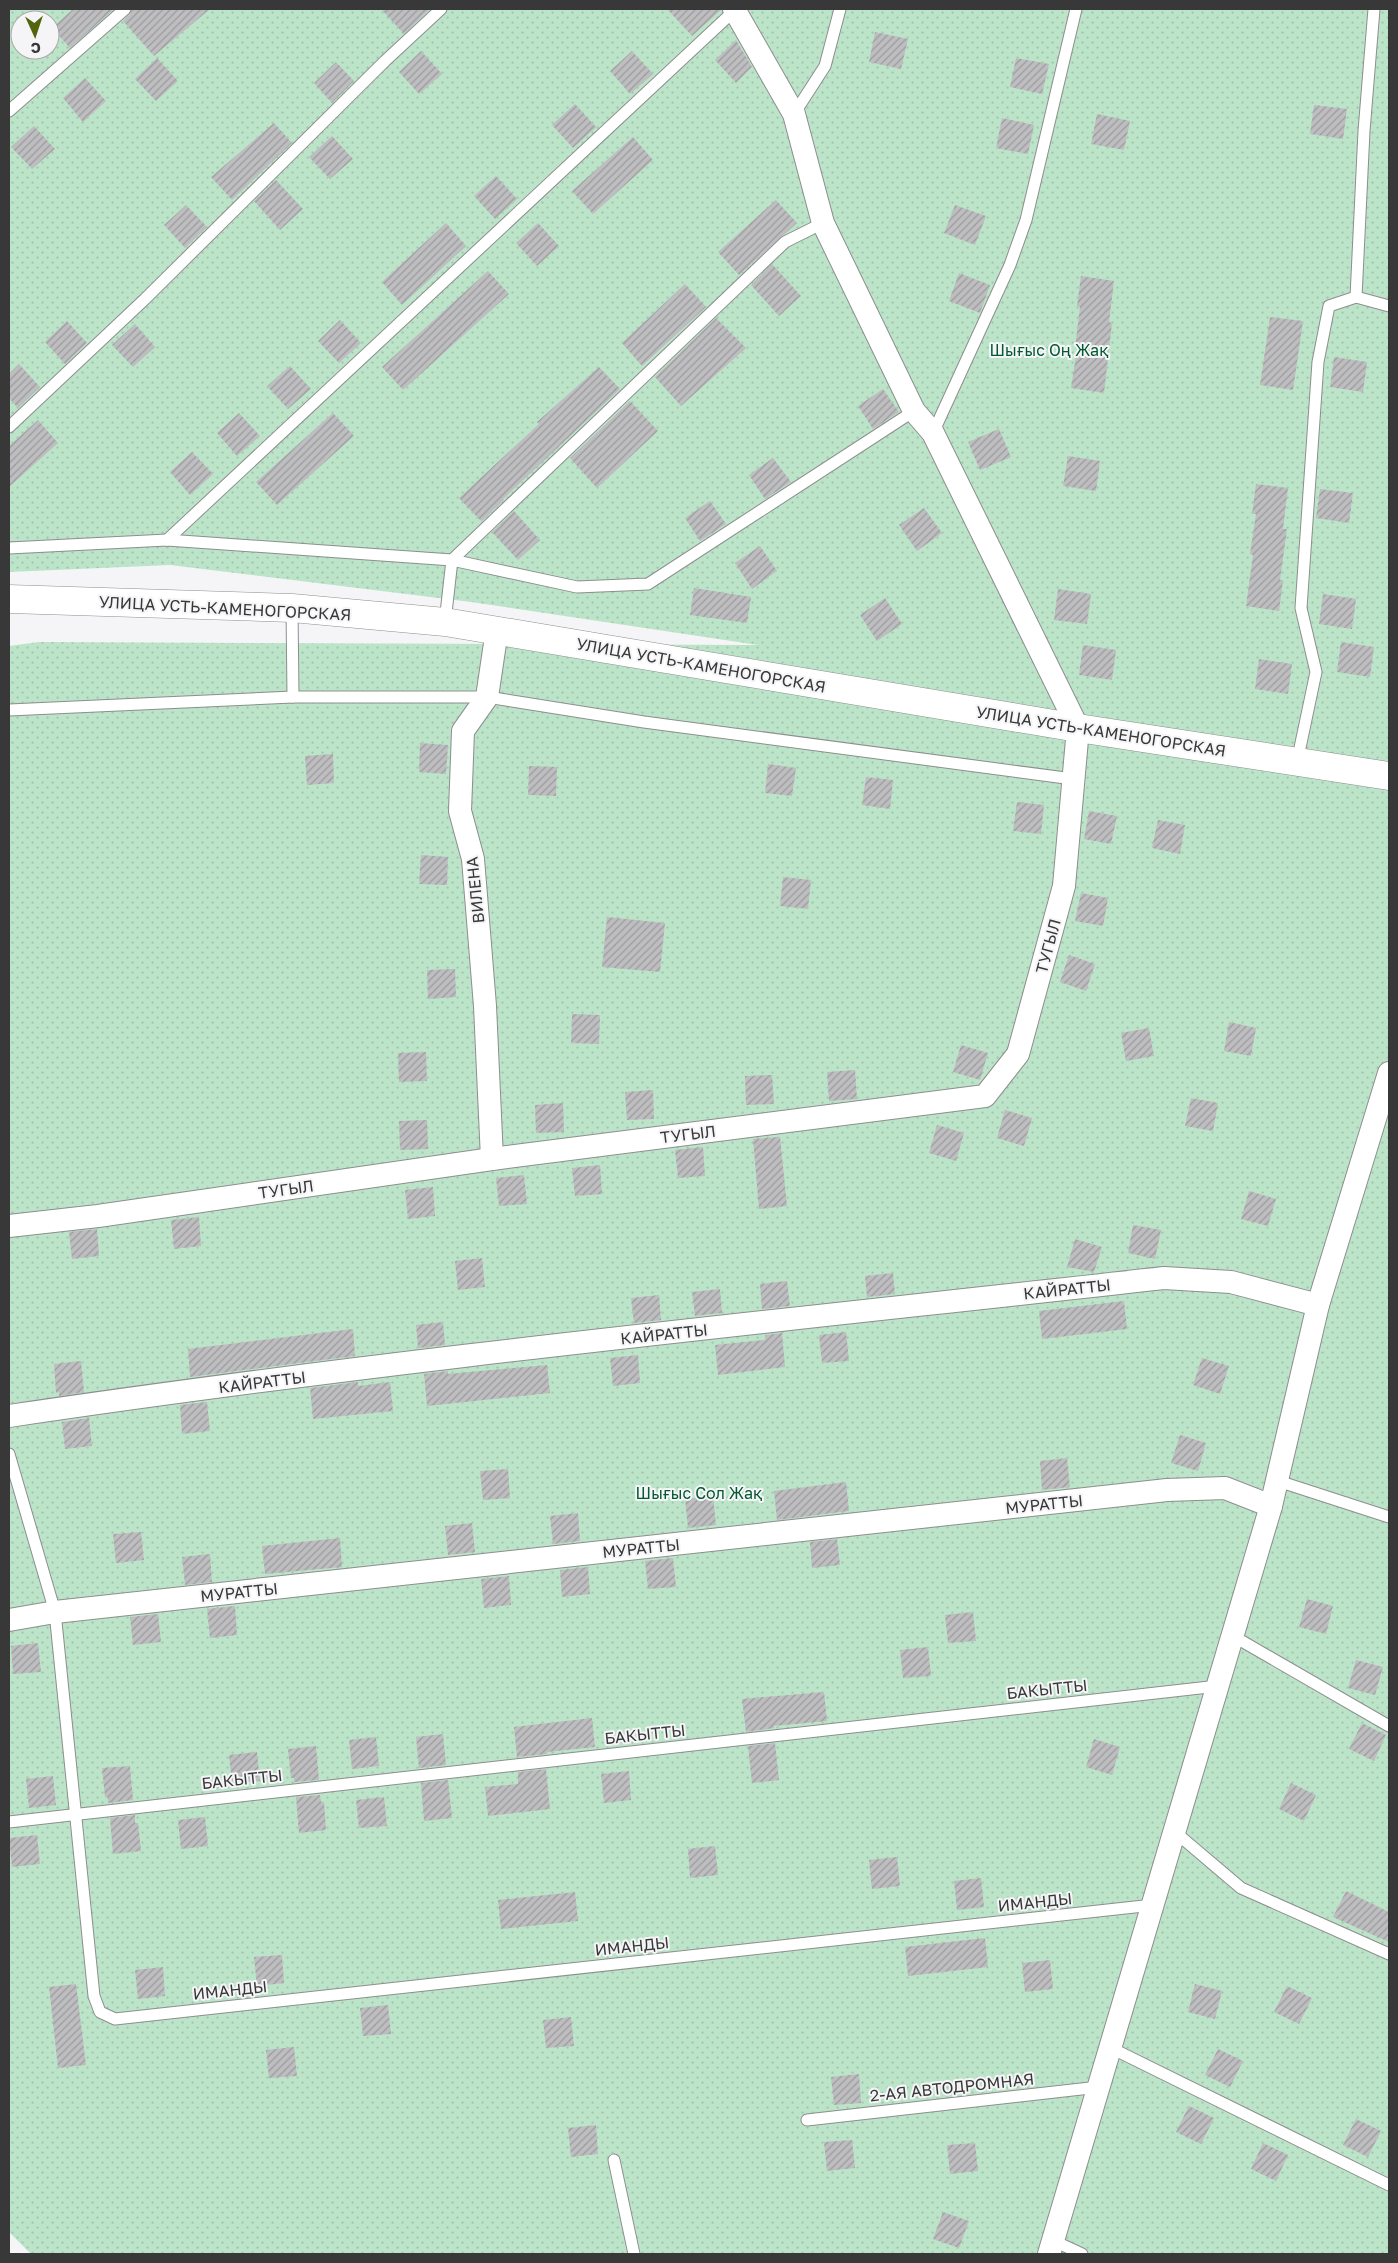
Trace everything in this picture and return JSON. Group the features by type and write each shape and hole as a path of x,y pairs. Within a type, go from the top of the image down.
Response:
{"street":[{"path":"735,9 794,114 823,223 914,412 933,433 1078,728"},
{"name":"УЛИЦА УСТЬ-КАМЕНОГОРСКАЯ","path":"9,599 292,608 445,622 1078,728 1389,776"},
{"name":"ВИЛЕНА","path":"492,1159 485,1006 473,859 460,811 463,730 487,697 497,630"},
{"name":"ТУГЫЛ","path":"9,1226 108,1214 492,1159 985,1096 1018,1054 1064,886 1078,728"},
{"path":"1052,2247 1271,1506 1318,1305 1389,1073"},
{"name":"КАЙРАТТЫ","path":"9,1416 106,1401 484,1354 1164,1278 1231,1282 1318,1305"},
{"name":"МУРАТТЫ","path":"9,1620 55,1612 1167,1490 1225,1488 1271,1506"}],"lane":[{"path":"9,111 125,9"},
{"path":"9,427 145,299 384,61 441,9"},
{"path":"168,540 735,9"},
{"path":"794,114 825,66 840,9"},
{"path":"933,433 1010,265 1026,220 1076,9"},
{"path":"1356,297 1364,131 1374,9"},
{"path":"445,622 452,560 785,242 823,223"},
{"path":"1297,762 1316,672 1301,608 1318,362 1328,306 1356,297 1389,306"},
{"path":"9,548 168,540 452,560 577,587 648,584 914,412"},
{"path":"292,608 293,696"},
{"path":"9,710 293,696 487,697 644,722 1073,779"},
{"path":"9,1454 55,1612 75,1814 9,1822"},
{"path":"1278,1481 1389,1517"},
{"path":"1233,1636 1389,1726"},
{"name":"БАКЫТТЫ","path":"75,1814 1218,1686"},
{"name":"ИМАНДЫ","path":"75,1814 94,1996 100,2012 115,2019 1153,1905"},
{"path":"1175,1832 1241,1888 1389,1954"},
{"path":"1111,2048 1389,2185"},
{"name":"2-АЯ АВТОДРОМНАЯ","path":"808,2120 1099,2087"},
{"path":"614,2160 634,2254"},
{"path":"1052,2247 1082,2254"}],"green space":[{"name":"Шығыс Сол Жақ","path":"9,9 1389,9 1389,2254 31,2254 9,2232 9,646 39,642 758,645 471,602 170,565 9,572"}],"building":[{"path":"73,9 114,9 70,48 60,37 60,21"},
{"path":"132,9 210,9 154,56 123,21"},
{"path":"381,9 430,9 404,34"},
{"path":"667,9 721,9 721,10 692,36"},
{"path":"875,32 908,39 901,69 869,62"},
{"path":"736,40 752,67 736,83 715,60"},
{"path":"421,51 442,74 419,94 399,72"},
{"path":"632,51 653,74 630,94 610,71"},
{"path":"157,58 178,81 156,101 135,79"},
{"path":"1016,58 1049,64 1042,94 1010,87"},
{"path":"336,62 354,81 332,103 314,83"},
{"path":"85,78 106,101 83,122 63,98"},
{"path":"575,104 596,127 573,148 552,125"},
{"path":"1314,105 1347,109 1343,139 1310,134"},
{"path":"1097,114 1130,121 1124,150 1091,144"},
{"path":"1002,118 1034,125 1028,154 996,148"},
{"path":"274,123 292,143 232,200 211,177"},
{"path":"34,126 55,149 32,169 11,147"},
{"path":"332,136 353,159 330,179 309,157"},
{"path":"633,137 653,160 593,214 572,191"},
{"path":"496,176 517,199 495,219 474,196"},
{"path":"276,180 303,209 280,230 254,201"},
{"path":"776,200 797,223 739,275 718,252"},
{"path":"186,205 207,227 185,248 164,225"},
{"path":"955,205 986,216 975,245 944,233"},
{"path":"446,223 466,246 402,305 382,282"},
{"path":"538,223 559,246 537,266 516,243"},
{"path":"772,264 801,296 779,316 751,285"},
{"path":"488,271 509,294 403,390 382,367"},
{"path":"959,273 990,285 980,313 949,301"},
{"path":"1081,276 1114,281 1109,322 1112,323 1104,393 1071,388 1077,349 1075,348 1080,307 1077,306"},
{"path":"685,284 706,307 642,366 622,343"},
{"path":"1270,317 1303,321 1293,390 1260,385"},
{"path":"716,318 746,348 681,406 655,377"},
{"path":"340,320 361,343 339,363 318,341"},
{"path":"67,321 87,343 65,364 45,342"},
{"path":"135,324 155,347 133,367 112,345"},
{"path":"1334,357 1367,362 1363,392 1330,387"},
{"path":"19,364 40,387 18,408 9,398 9,374"},
{"path":"290,366 311,389 288,409 267,386"},
{"path":"599,367 620,389 482,521 480,520 459,498 539,424 537,422"},
{"path":"883,389 899,412 873,429 858,406"},
{"path":"630,401 658,431 597,488 570,458"},
{"path":"239,413 260,436 237,456 217,433"},
{"path":"333,413 354,436 277,505 256,482"},
{"path":"38,420 58,443 9,487 9,446"},
{"path":"999,429 1011,457 980,470 968,442"},
{"path":"192,452 213,474 190,495 170,472"},
{"path":"1068,456 1100,461 1096,491 1063,486"},
{"path":"773,458 791,482 765,499 749,475"},
{"path":"1256,484 1288,488 1283,529 1287,529 1280,580 1283,580 1279,611 1246,606 1253,555 1250,554 1256,514 1252,514"},
{"path":"1320,489 1353,493 1349,523 1316,518"},
{"path":"710,501 726,524 700,541 685,518"},
{"path":"924,508 942,533 917,551 899,525"},
{"path":"514,511 540,540 518,560 492,532"},
{"path":"760,546 777,571 752,589 735,563"},
{"path":"694,588 751,597 747,623 690,615"},
{"path":"1058,589 1091,594 1087,624 1054,620"},
{"path":"1323,594 1356,599 1352,629 1319,624"},
{"path":"885,598 902,624 877,641 860,615"},
{"path":"1341,642 1374,647 1370,677 1337,672"},
{"path":"1083,645 1116,650 1112,680 1079,675"},
{"path":"1259,659 1292,664 1288,694 1255,689"},
{"path":"420,743 448,745 446,774 419,772"},
{"path":"333,754 334,783 307,785 305,756"},
{"path":"768,764 796,768 792,796 765,793"},
{"path":"529,766 557,767 556,796 528,795"},
{"path":"866,777 893,780 890,809 862,805"},
{"path":"1017,802 1044,805 1041,834 1013,831"},
{"path":"1089,811 1117,816 1111,844 1084,839"},
{"path":"1158,820 1185,825 1180,854 1152,848"},
{"path":"421,855 448,857 447,885 419,884"},
{"path":"783,877 811,880 808,909 780,906"},
{"path":"1081,893 1108,898 1103,926 1075,921"},
{"path":"607,917 665,923 660,972 602,967"},
{"path":"1069,955 1095,964 1086,991 1060,982"},
{"path":"455,969 456,997 428,999 427,970"},
{"path":"572,1014 600,1015 599,1044 571,1043"},
{"path":"1229,1022 1256,1028 1251,1056 1224,1051"},
{"path":"1149,1028 1154,1056 1126,1061 1121,1033"},
{"path":"961,1045 988,1053 980,1080 953,1072"},
{"path":"426,1052 427,1081 399,1082 398,1053"},
{"path":"855,1070 857,1099 829,1101 827,1072"},
{"path":"772,1075 774,1104 746,1105 745,1076"},
{"path":"653,1090 654,1119 627,1120 625,1092"},
{"path":"1191,1098 1218,1103 1213,1131 1185,1126"},
{"path":"563,1103 564,1132 536,1133 535,1105"},
{"path":"1005,1110 1032,1118 1024,1146 997,1138"},
{"path":"427,1120 428,1149 400,1150 399,1121"},
{"path":"937,1125 964,1133 956,1161 929,1153"},
{"path":"780,1137 787,1206 759,1209 753,1139"},
{"path":"703,1147 705,1176 678,1178 675,1150"},
{"path":"600,1165 602,1194 575,1196 572,1168"},
{"path":"524,1175 527,1204 499,1206 496,1178"},
{"path":"433,1187 435,1216 408,1219 405,1190"},
{"path":"1249,1191 1276,1199 1268,1226 1241,1219"},
{"path":"199,1217 201,1246 174,1249 171,1220"},
{"path":"1133,1225 1161,1230 1155,1259 1128,1253"},
{"path":"97,1229 99,1256 72,1259 69,1232"},
{"path":"1075,1239 1102,1247 1094,1272 1067,1267"},
{"path":"482,1258 485,1287 458,1290 455,1261"},
{"path":"893,1273 895,1294 867,1297 865,1276"},
{"path":"787,1281 790,1306 762,1309 760,1284"},
{"path":"720,1289 722,1313 695,1316 692,1292"},
{"path":"659,1295 661,1320 634,1323 631,1298"},
{"path":"1124,1301 1127,1329 1042,1339 1039,1311"},
{"path":"443,1322 445,1345 418,1348 416,1325"},
{"path":"353,1329 355,1356 190,1377 188,1349"},
{"path":"846,1332 849,1361 822,1363 819,1335"},
{"path":"782,1333 785,1367 718,1375 715,1345 765,1340 765,1335"},
{"path":"638,1355 640,1383 613,1386 610,1358"},
{"path":"1202,1358 1229,1366 1220,1394 1193,1385"},
{"path":"81,1361 84,1392 59,1396 59,1392 56,1393 54,1364"},
{"path":"547,1365 550,1393 427,1406 424,1374 448,1371 448,1374"},
{"path":"358,1382 358,1386 390,1382 393,1411 313,1419 310,1388"},
{"path":"207,1402 210,1431 182,1434 180,1405"},
{"path":"89,1418 92,1446 65,1449 62,1422"},
{"path":"1180,1435 1206,1443 1198,1471 1171,1463"},
{"path":"1067,1458 1070,1487 1042,1490 1040,1461"},
{"path":"508,1469 510,1498 483,1500 480,1471"},
{"path":"846,1482 849,1511 777,1520 774,1491"},
{"path":"713,1496 716,1525 688,1528 685,1499"},
{"path":"578,1513 580,1541 553,1544 550,1516"},
{"path":"472,1523 475,1552 448,1555 445,1526"},
{"path":"141,1532 144,1560 116,1563 113,1534"},
{"path":"340,1538 342,1567 265,1574 262,1546"},
{"path":"837,1539 840,1565 812,1568 810,1542"},
{"path":"210,1554 212,1582 185,1585 182,1557"},
{"path":"673,1558 676,1587 648,1589 645,1561"},
{"path":"588,1567 590,1594 562,1597 560,1570"},
{"path":"509,1576 511,1605 484,1608 481,1579"},
{"path":"1307,1599 1333,1606 1326,1634 1299,1627"},
{"path":"235,1606 237,1635 210,1638 207,1609"},
{"path":"973,1612 976,1641 948,1643 945,1615"},
{"path":"158,1614 161,1642 133,1645 130,1617"},
{"path":"38,1643 41,1672 13,1674 11,1646"},
{"path":"928,1647 931,1676 903,1678 900,1650"},
{"path":"1356,1660 1383,1667 1375,1695 1348,1688"},
{"path":"824,1692 827,1721 774,1726 774,1728 746,1732 742,1699"},
{"path":"592,1718 595,1747 517,1757 514,1727"},
{"path":"1362,1723 1386,1735 1374,1761 1349,1749"},
{"path":"443,1734 446,1765 419,1768 416,1737"},
{"path":"376,1737 379,1766 352,1769 349,1740"},
{"path":"1094,1739 1120,1747 1112,1775 1086,1767"},
{"path":"775,1743 779,1780 752,1783 748,1746"},
{"path":"316,1746 319,1780 294,1782 294,1778 291,1778 288,1749"},
{"path":"257,1752 260,1781 232,1783 229,1755"},
{"path":"130,1766 133,1800 108,1803 108,1797 105,1797 102,1768"},
{"path":"546,1769 550,1809 488,1816 485,1787 518,1784 518,1772"},
{"path":"629,1771 631,1800 604,1803 601,1774"},
{"path":"53,1776 56,1805 29,1808 26,1779"},
{"path":"448,1780 452,1818 424,1821 421,1783"},
{"path":"1291,1783 1316,1795 1304,1821 1279,1809"},
{"path":"320,1795 321,1802 324,1802 326,1830 299,1833 296,1797"},
{"path":"384,1797 387,1826 359,1828 356,1800"},
{"path":"135,1815 135,1823 138,1823 141,1851 113,1854 110,1818"},
{"path":"205,1817 208,1846 181,1849 178,1820"},
{"path":"37,1835 40,1864 12,1867 9,1838"},
{"path":"715,1846 718,1875 690,1878 688,1849"},
{"path":"897,1857 900,1886 872,1889 869,1860"},
{"path":"981,1878 984,1907 957,1910 954,1881"},
{"path":"1346,1891 1389,1912 1389,1942 1333,1917"},
{"path":"575,1892 578,1921 501,1929 498,1900"},
{"path":"985,1938 988,1967 908,1976 905,1947"},
{"path":"282,1955 284,1983 257,1986 254,1957"},
{"path":"1050,1960 1053,1989 1025,1992 1022,1963"},
{"path":"163,1967 165,1996 138,1999 135,1970"},
{"path":"76,1984 86,2065 58,2068 49,1987"},
{"path":"1195,1984 1222,1991 1215,2019 1188,2012"},
{"path":"1287,1986 1312,1998 1299,2024 1274,2012"},
{"path":"388,2005 391,2034 363,2036 360,2008"},
{"path":"571,2017 574,2046 546,2048 543,2020"},
{"path":"294,2047 297,2076 269,2078 266,2050"},
{"path":"1218,2049 1243,2061 1230,2087 1205,2075"},
{"path":"859,2074 861,2103 834,2105 831,2077"},
{"path":"1189,2106 1214,2118 1201,2144 1176,2132"},
{"path":"1356,2119 1381,2131 1368,2157 1343,2145"},
{"path":"596,2125 598,2154 571,2157 568,2128"},
{"path":"852,2140 855,2168 827,2171 824,2142"},
{"path":"975,2143 978,2171 950,2174 947,2145"},
{"path":"1263,2143 1288,2155 1276,2181 1251,2169"},
{"path":"943,2212 969,2221 959,2248 933,2239"}],"park label":[{"name":"Шығыс Оң Жақ","path":"1049,350"}]}
